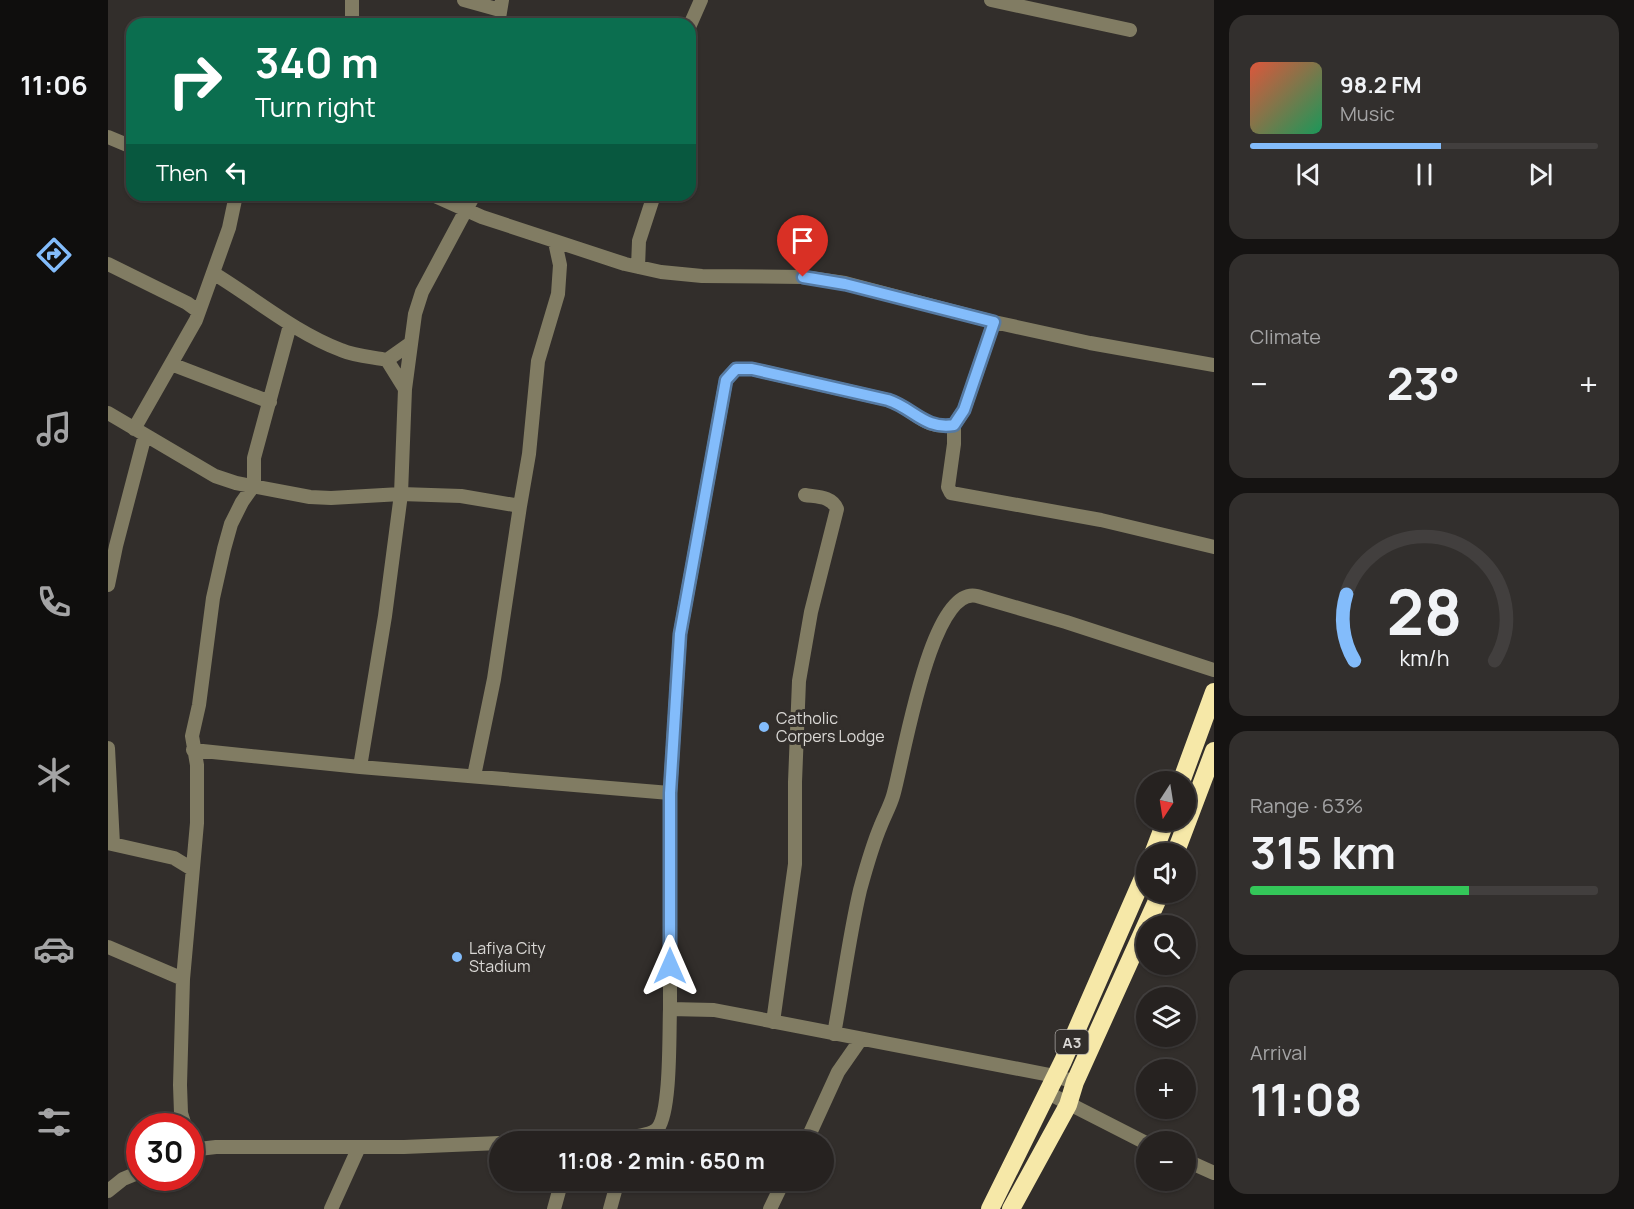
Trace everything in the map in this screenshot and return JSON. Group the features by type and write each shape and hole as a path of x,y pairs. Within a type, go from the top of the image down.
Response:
{"highway":[{"path":"1185,771 1214,692"},
{"path":"1179,843 1213,755"},
{"name":"A3","path":"990,1209 1048,1093 1136,895"},
{"name":"A3","path":"1011,1209 1068,1104 1075,1082 1156,903"}],"street":[{"path":"352,0 352,18"},
{"path":"464,0 500,11"},
{"path":"693,18 701,0"},
{"path":"991,0 1130,30"},
{"path":"108,137 126,144"},
{"path":"108,585 140,432 171,364 196,320 229,228 235,201"},
{"path":"446,201 467,211 555,242 638,267 702,276 803,277 845,284 994,322 1090,343 1214,365"},
{"path":"360,767 385,616 400,494 405,389 415,314 422,292 471,201"},
{"path":"638,267 639,241 652,201"},
{"path":"474,776 494,679 529,454 538,361 558,294 560,265 555,242"},
{"path":"108,264 171,294 198,311"},
{"path":"213,273 244,291 290,325 342,351 387,360 411,343"},
{"path":"994,322 964,410 954,425 954,444 948,487 951,493 1101,520 1214,547"},
{"path":"181,1113 183,979 197,823 197,765 192,736 199,705 213,598 224,549 231,524 254,485 254,458 290,325"},
{"path":"387,360 405,389"},
{"path":"171,364 270,402"},
{"path":"655,1131 666,1107 670,1009 670,793 680,634 723,391 731,372 741,368 752,369 840,387 897,403 919,419 933,425 954,425"},
{"path":"108,413 215,476 254,485 310,497 400,494 460,496 520,506"},
{"path":"773,1022 795,864 799,681 812,612 837,509 833,501 805,495"},
{"path":"834,1034 860,892 874,843 894,794 917,691 946,617 958,601 965,596 977,596 1214,670"},
{"path":"108,748 110,844 174,858 192,869"},
{"path":"193,750 360,767 670,793"},
{"path":"174,858 194,847"},
{"path":"108,947 183,979"},
{"path":"670,1009 714,1010 1055,1076 1075,1082"},
{"path":"812,1131 838,1072 861,1039"},
{"path":"1048,1093 1136,1138"},
{"path":"204,1148 489,1143"},
{"path":"331,1209 359,1147"},
{"path":"1196,1165 1214,1173"},
{"path":"108,1191 126,1178"},
{"path":"554,1209 559,1191"},
{"path":"610,1209 615,1191"},
{"path":"770,1209 779,1191"}],"place":[{"name":"Catholic Corpers Lodge","path":"764,727"},
{"name":"Lafiya City Stadium","path":"457,957"}],"route":[{"path":"670,966 670,793 680,634 726,380 736,369 752,369 840,387 888,400 933,425 954,425 964,410 994,322 845,284 803,277"}]}
